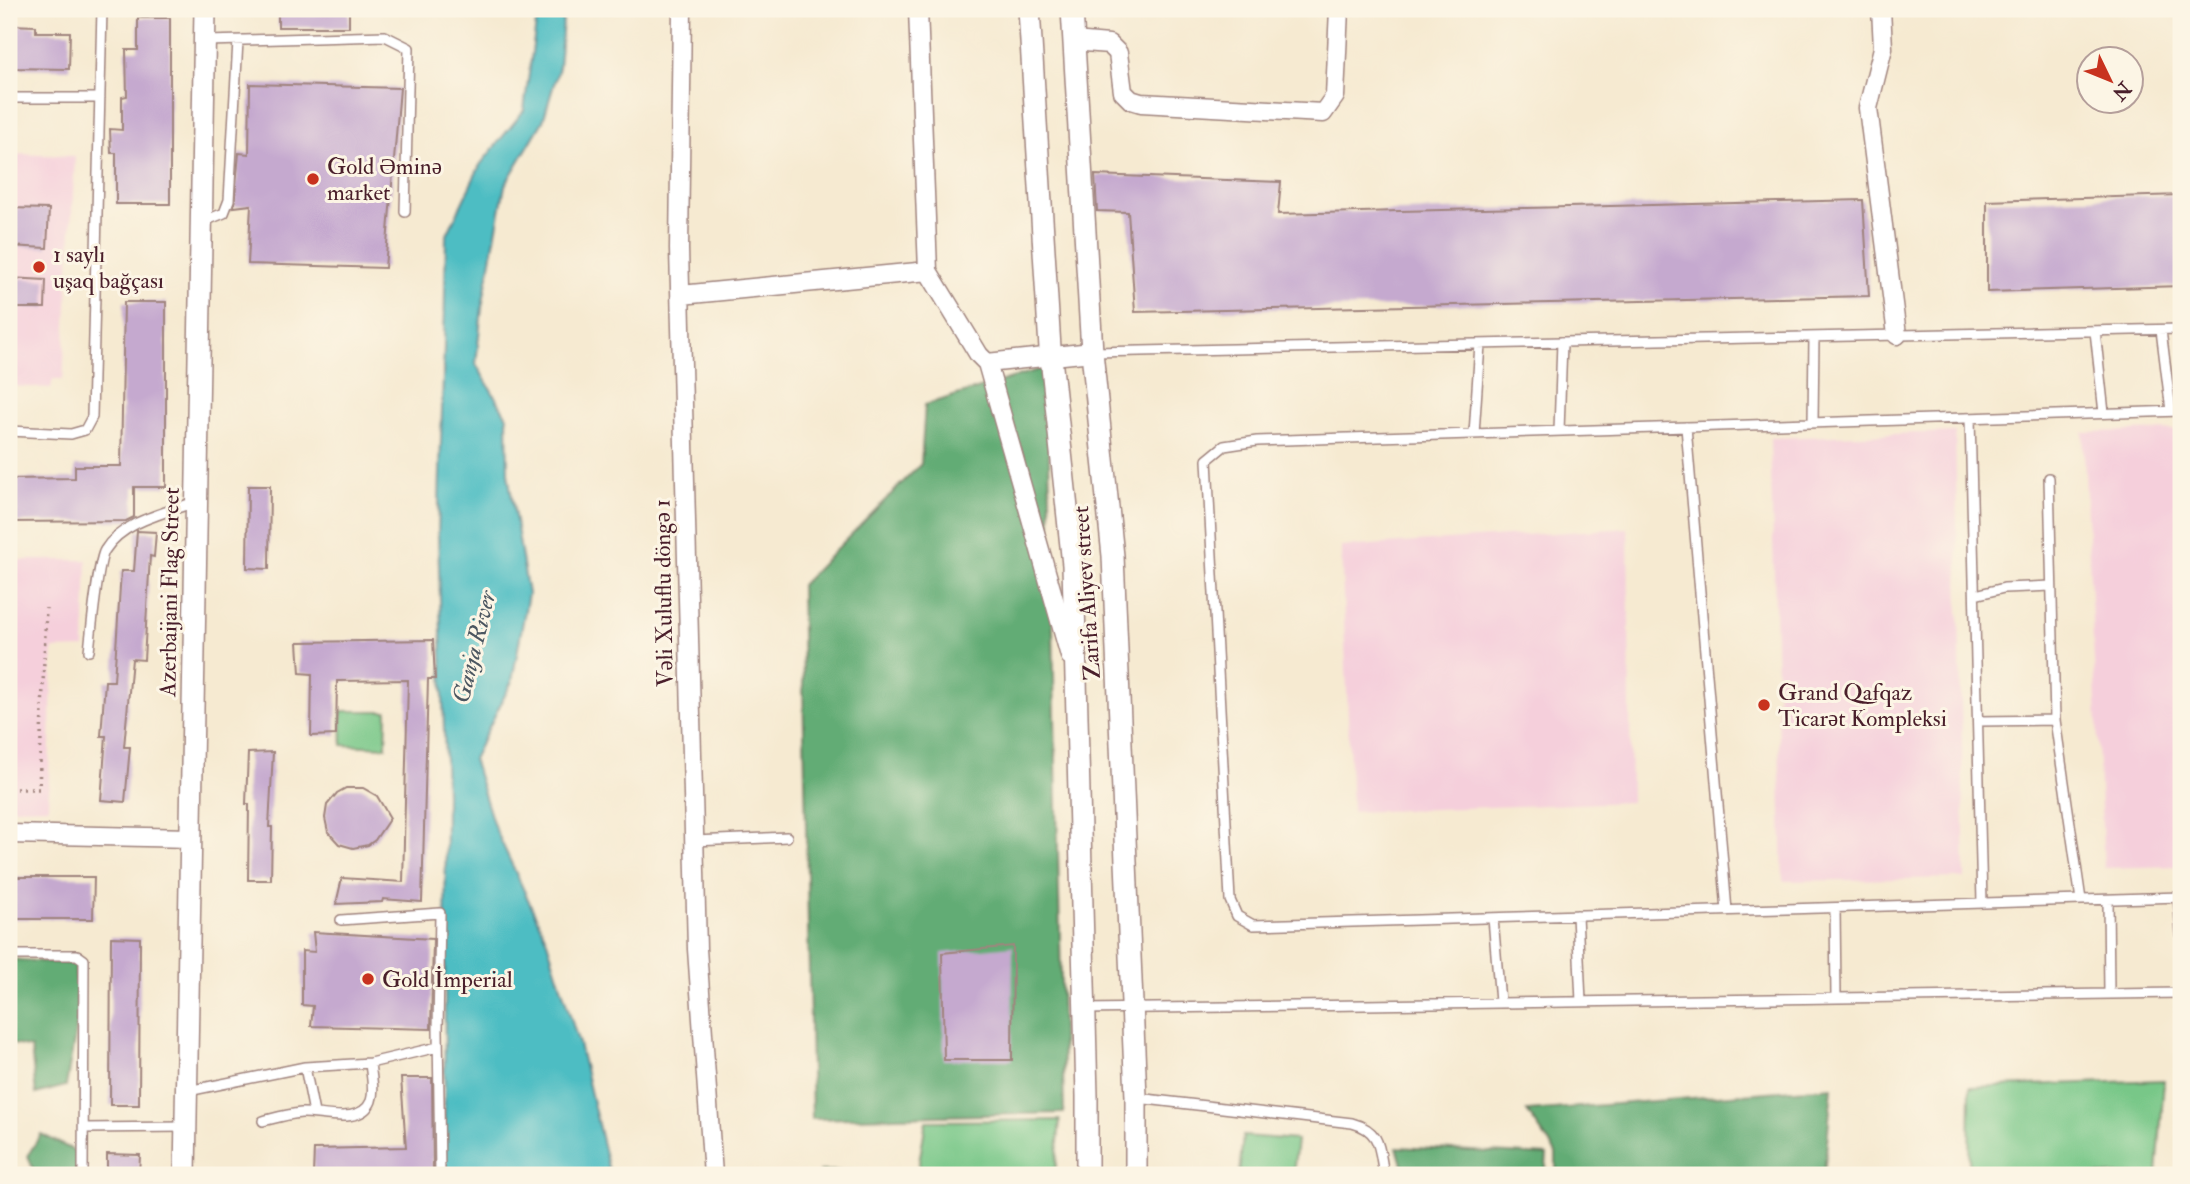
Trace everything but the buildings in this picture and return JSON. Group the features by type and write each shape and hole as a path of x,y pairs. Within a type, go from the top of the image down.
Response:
{"street":[{"name":"Azerbaijani Flag Street","path":"185,1175 205,9"},
{"name":"Vəli Xuluflu döngə 1","path":"682,9 681,295 694,841 697,949 713,1175"},
{"path":"918,9 928,271 979,355 987,363 1075,674"},
{"name":"Zarifa Aliyev street","path":"1029,9 1051,358 1073,565 1087,1175"},
{"name":"Zarifa Aliyev street","path":"1072,9 1092,352 1113,556 1136,1097 1136,1175"},
{"path":"1073,41 1109,44 1118,53 1123,92 1131,100 1141,103 1323,113 1335,96 1339,9"},
{"path":"1881,9 1883,48 1868,108 1897,335"},
{"path":"681,295 928,271"},
{"path":"987,363 1092,352"},
{"path":"9,834 191,838"}],"lane":[{"path":"9,431 71,434 85,430 92,417 102,9"},
{"path":"206,41 385,36 409,48 405,212"},
{"path":"202,222 223,213 229,200 238,41"},
{"path":"9,98 100,98"},
{"path":"1092,352 2181,329"},
{"path":"2161,330 2171,411"},
{"path":"2095,331 2104,414"},
{"path":"1813,423 1814,337"},
{"path":"1559,431 1562,342"},
{"path":"1474,434 1480,344"},
{"path":"2181,411 1257,442 1224,446 1207,460 1230,900 1237,916 1253,925 2180,897 2181,934"},
{"path":"1970,418 1982,903"},
{"path":"1686,427 1727,911"},
{"path":"2049,478 2050,586 2056,720 2081,900"},
{"path":"89,651 103,551 118,535 134,525 196,502"},
{"path":"1975,596 2004,588 2050,586"},
{"path":"1978,721 2056,720"},
{"path":"694,841 787,837"},
{"path":"2108,900 2109,994"},
{"path":"1835,908 1836,998"},
{"path":"341,920 440,912 440,1175"},
{"path":"1577,915 1581,1002"},
{"path":"1493,918 1500,1002"},
{"path":"9,955 77,955 85,960 83,1175"},
{"path":"1085,1009 2181,993"},
{"path":"187,1092 306,1067 370,1063 438,1047"},
{"path":"263,1121 299,1113 352,1115 364,1111 371,1102 373,1090 370,1063"},
{"path":"306,1067 314,1113"},
{"path":"1136,1097 1367,1127 1377,1139 1384,1175"},
{"path":"83,1128 186,1127"}],"path":[{"path":"9,789 39,789 46,608"}],"shaded area":[{"name":"1 saylı uşaq bağçası","path":"9,154 75,156 63,380 53,379 51,388 9,386"},
{"path":"2181,430 2181,866 2104,868 2083,432"},
{"path":"1955,432 1965,878 1783,881 1770,438"},
{"path":"1628,528 1631,802 1352,812 1341,547"},
{"path":"9,560 87,560 84,648 53,649 48,807 9,808"}],"green space":[{"path":"1047,367 1064,1113 812,1119 801,585 921,464 925,405"},
{"path":"341,711 387,711 386,747 342,745"},
{"path":"9,959 75,964 78,1018 66,1086 36,1094 31,1048 9,1043"},
{"path":"2164,1080 2157,1175 1969,1175 1970,1087"},
{"path":"1832,1087 1824,1175 1556,1175 1556,1153 1527,1111"},
{"path":"1060,1120 1055,1175 917,1175 926,1121"},
{"path":"41,1134 79,1153 78,1175 35,1175 28,1155"},
{"path":"1243,1136 1297,1140 1293,1175 1239,1175"},
{"path":"1397,1147 1547,1155 1545,1175 1405,1175"},
{"path":"820,1171 865,1171 865,1175 821,1175"}],"water":[{"name":"Ganja River","path":"538,9 564,9 559,67 543,121 505,185 482,307 476,364 507,417 508,474 528,594 512,681 473,759 494,826 546,938 579,1044 610,1175 444,1175 446,794 438,535 446,237 480,165 524,110"}],"place":[{"name":"Gold Əminə market","path":"313,179"},
{"name":"1 saylı uşaq bağçası","path":"39,267"},
{"name":"Grand Qafqaz Ticarət Kompleksi","path":"1764,705"},
{"name":"Gold İmperial","path":"368,979"}]}
